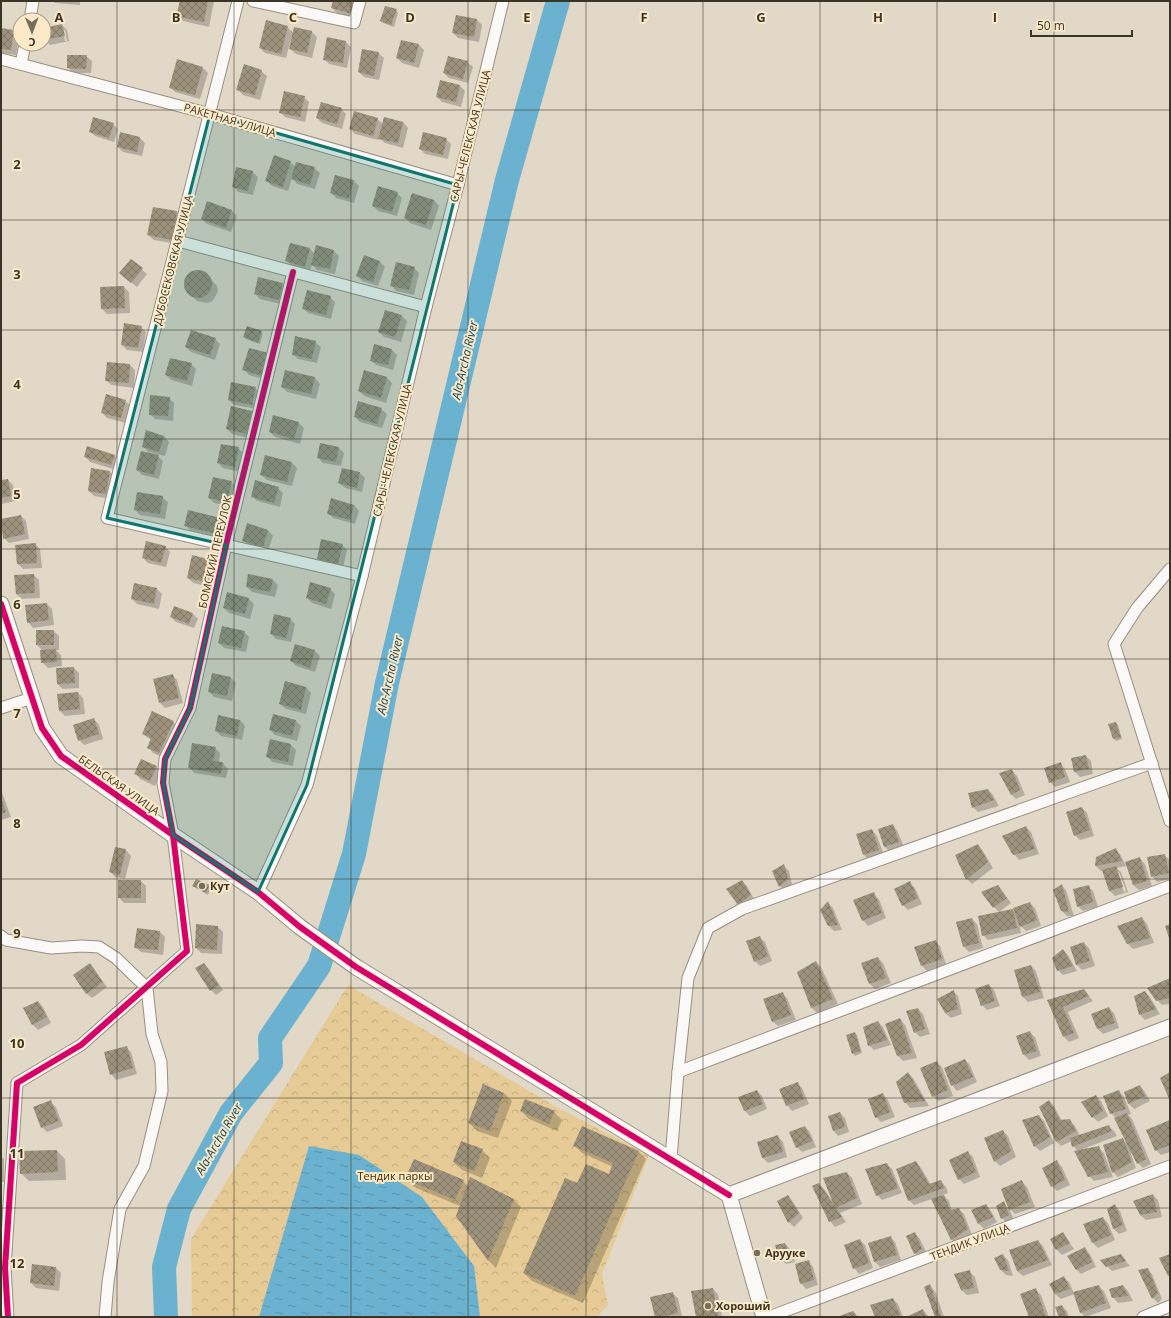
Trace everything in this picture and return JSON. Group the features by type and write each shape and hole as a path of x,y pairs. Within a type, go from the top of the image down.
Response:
{"street":[{"path":"31,12 32,1"},
{"name":"ДУБОСЕКОВСКАЯ УЛИЦА","path":"226,545 107,518 238,1"},
{"path":"254,1 354,23 360,1"},
{"name":"САРЫ-ЧЕЛЕКСКАЯ УЛИЦА","path":"258,892 307,786 362,576 426,307 458,185 503,1"},
{"path":"21,64 23,52"},
{"name":"РАКЕТНАЯ УЛИЦА","path":"1,58 210,114 458,185"},
{"path":"178,241 426,307"},
{"name":"БОМСКИЙ ПЕРЕУЛОК","path":"147,988 187,951 173,835 163,783 165,759 190,708 226,545 293,272"},
{"path":"226,545 362,576"},
{"path":"1170,569 1137,608 1114,644 1170,820"},
{"name":"БЕЛЬСКАЯ УЛИЦА","path":"1,604 42,728 61,756 173,835 258,892 300,927 356,967 729,1195"},
{"path":"1,708 32,698"},
{"path":"671,1159 688,978 708,928 742,909 1152,763"},
{"path":"678,1072 1170,886"},
{"path":"1,936 6,940 51,948 82,946 99,947 116,958 147,988 152,1034 161,1062 162,1091 144,1166 120,1209 108,1282 105,1317"},
{"path":"8,1317 5,1268 17,1083 81,1045 147,988"},
{"path":"764,1317 729,1195 1170,1027"},
{"name":"ТЕНДИК УЛИЦА","path":"769,1317 1170,1166"},
{"path":"1143,1317 1170,1306"}],"highlighted area":[{"path":"210,114 458,185 307,785 258,892 173,835 163,783 165,759 190,708 226,545 107,518"}],"green space":[{"name":"Тендик паркы","path":"348,985 560,1109 649,1155 602,1274 608,1305 597,1317 192,1317 191,1239"}],"water":[{"path":"309,1146 359,1155 422,1197 474,1266 480,1317 259,1317"}],"building":[{"path":"180,1 208,1 204,22 176,16"},
{"path":"333,1 356,1 352,14 331,8"},
{"path":"385,6 397,9 391,25 380,21"},
{"path":"456,15 477,19 474,37 452,33"},
{"path":"266,20 288,26 281,54 259,48"},
{"path":"62,24 65,36 52,38 52,26"},
{"path":"294,27 312,31 307,53 289,49"},
{"path":"1,28 12,30 11,50 1,49"},
{"path":"327,37 346,41 343,63 323,60"},
{"path":"401,40 419,44 414,63 396,58"},
{"path":"362,49 379,52 374,76 358,72"},
{"path":"67,55 87,55 86,69 67,68"},
{"path":"448,56 468,61 463,79 443,73"},
{"path":"177,59 203,67 195,95 169,88"},
{"path":"244,64 262,70 255,95 236,90"},
{"path":"440,80 460,85 456,102 436,97"},
{"path":"284,91 305,96 300,117 279,113"},
{"path":"321,102 342,108 337,124 316,118"},
{"path":"354,111 378,118 373,136 349,129"},
{"path":"93,117 114,123 109,138 89,132"},
{"path":"384,117 403,122 398,143 378,139"},
{"path":"120,132 140,137 137,152 117,147"},
{"path":"423,132 447,138 443,155 419,149"},
{"path":"274,155 291,161 283,187 265,181"},
{"path":"296,162 315,167 310,185 291,179"},
{"path":"236,167 253,171 248,191 232,187"},
{"path":"335,175 354,180 349,199 330,193"},
{"path":"378,186 398,192 392,212 372,206"},
{"path":"412,193 434,200 426,225 404,218"},
{"path":"207,201 232,210 226,228 201,219"},
{"path":"153,207 177,211 172,240 147,235"},
{"path":"290,243 310,248 305,267 285,261"},
{"path":"316,245 334,250 330,269 311,265"},
{"path":"364,255 380,261 373,282 356,276"},
{"path":"131,259 143,268 131,283 119,273"},
{"path":"396,262 415,267 409,290 390,286"},
{"path":"198,270 204,271 208,274 211,278 211,290 208,294 204,297 198,298 192,297 188,294 185,290 184,284 185,278 188,274 192,271"},
{"path":"258,277 283,283 279,300 254,294"},
{"path":"124,286 125,308 101,309 100,287"},
{"path":"307,290 331,296 326,315 302,309"},
{"path":"385,310 402,315 395,337 378,332"},
{"path":"124,323 142,326 138,348 121,345"},
{"path":"247,326 262,331 258,343 243,337"},
{"path":"191,330 216,338 210,355 185,347"},
{"path":"295,336 316,341 312,359 292,355"},
{"path":"374,344 392,349 388,365 370,361"},
{"path":"249,348 269,353 262,376 242,370"},
{"path":"170,358 192,363 187,381 165,375"},
{"path":"107,362 130,364 129,383 105,381"},
{"path":"285,370 315,377 311,394 281,387"},
{"path":"364,370 387,377 381,398 358,391"},
{"path":"231,382 256,387 252,405 228,400"},
{"path":"106,394 126,400 121,418 101,413"},
{"path":"150,395 170,397 168,416 149,415"},
{"path":"358,401 382,408 377,424 354,417"},
{"path":"231,406 252,411 247,434 226,429"},
{"path":"273,415 299,422 294,439 269,432"},
{"path":"146,430 164,436 159,452 142,447"},
{"path":"320,443 339,447 336,462 317,458"},
{"path":"221,444 239,447 235,467 217,463"},
{"path":"87,446 115,455 111,465 84,457"},
{"path":"141,451 159,455 154,475 136,470"},
{"path":"265,455 292,462 287,482 260,475"},
{"path":"91,468 110,471 106,494 88,491"},
{"path":"342,468 360,472 357,488 338,483"},
{"path":"213,477 232,481 227,502 208,498"},
{"path":"8,479 11,496 1,498 1,480"},
{"path":"255,480 279,487 274,503 251,497"},
{"path":"137,492 163,496 160,514 134,510"},
{"path":"331,498 354,505 350,520 327,514"},
{"path":"188,510 225,519 221,535 184,526"},
{"path":"21,515 25,534 3,539 1,519"},
{"path":"247,523 268,530 263,547 242,541"},
{"path":"321,539 343,544 338,564 317,559"},
{"path":"146,541 166,546 161,563 142,558"},
{"path":"36,543 37,563 17,564 15,545"},
{"path":"192,555 212,560 207,582 187,578"},
{"path":"34,574 35,593 16,594 14,575"},
{"path":"248,574 273,579 270,592 246,587"},
{"path":"310,582 331,588 326,604 306,598"},
{"path":"134,583 157,588 154,604 131,599"},
{"path":"227,592 249,598 245,614 223,608"},
{"path":"47,603 49,620 27,623 25,605"},
{"path":"174,606 193,613 189,624 170,617"},
{"path":"274,614 291,618 286,638 270,634"},
{"path":"222,626 245,631 241,648 218,643"},
{"path":"36,630 54,630 54,645 36,645"},
{"path":"295,644 315,650 310,668 290,661"},
{"path":"56,649 57,662 41,663 40,650"},
{"path":"74,667 75,683 57,684 56,668"},
{"path":"212,673 231,677 227,696 208,692"},
{"path":"173,674 179,698 159,703 153,679"},
{"path":"285,681 306,687 301,710 279,704"},
{"path":"78,692 80,709 59,711 57,694"},
{"path":"152,711 174,721 159,753 147,748 151,738 142,734"},
{"path":"273,714 296,720 292,736 269,730"},
{"path":"218,715 240,720 237,736 215,731"},
{"path":"94,718 99,734 78,741 73,725"},
{"path":"1116,722 1121,737 1113,739 1108,724"},
{"path":"270,739 291,744 288,762 266,757"},
{"path":"192,743 216,747 213,761 223,762 221,774 188,768"},
{"path":"1086,755 1089,769 1074,772 1071,758"},
{"path":"141,759 157,766 150,781 134,774"},
{"path":"1061,762 1065,777 1049,783 1044,768"},
{"path":"1012,769 1020,790 1011,795 999,773"},
{"path":"988,789 994,800 972,808 968,793"},
{"path":"1,797 6,812 1,814"},
{"path":"1082,807 1090,830 1074,836 1066,812"},
{"path":"893,824 899,842 884,847 878,829"},
{"path":"1026,826 1035,849 1013,855 1002,836"},
{"path":"872,829 879,850 863,855 856,834"},
{"path":"978,844 988,862 966,880 955,855"},
{"path":"115,847 126,849 120,875 109,872"},
{"path":"1116,848 1122,861 1095,866 1096,857"},
{"path":"1165,854 1169,873 1151,877 1147,857"},
{"path":"1140,857 1147,881 1133,885 1125,862"},
{"path":"784,864 788,879 779,887 772,871"},
{"path":"1116,866 1123,887 1109,891 1102,870"},
{"path":"196,879 210,885 206,893 192,886"},
{"path":"118,880 141,880 141,898 118,898"},
{"path":"742,880 751,895 738,905 726,889"},
{"path":"910,881 918,898 902,906 894,889"},
{"path":"1062,884 1069,912 1061,911 1053,890"},
{"path":"998,885 1007,898 993,908 981,892"},
{"path":"1089,885 1093,902 1077,907 1073,889"},
{"path":"874,892 882,913 862,921 853,900"},
{"path":"828,901 838,925 828,926 820,910"},
{"path":"1030,902 1037,920 1020,927 1013,908"},
{"path":"1013,909 1017,928 982,936 978,916"},
{"path":"1142,917 1150,938 1127,944 1117,926"},
{"path":"972,918 979,943 963,947 956,922"},
{"path":"196,924 218,926 217,950 195,948"},
{"path":"1170,924 1170,941 1165,926"},
{"path":"137,928 160,931 158,950 134,948"},
{"path":"760,936 768,956 754,962 746,941"},
{"path":"936,940 942,959 921,966 914,947"},
{"path":"1084,942 1090,961 1076,965 1070,947"},
{"path":"1063,949 1073,966 1057,971 1052,958"},
{"path":"878,957 886,978 869,984 861,963"},
{"path":"816,961 833,999 811,1008 797,972"},
{"path":"90,963 103,982 86,994 73,975"},
{"path":"204,963 219,985 210,991 195,968"},
{"path":"1031,965 1040,992 1022,997 1014,970"},
{"path":"1170,978 1170,998 1156,1001 1147,988"},
{"path":"989,984 995,1001 981,1006 975,989"},
{"path":"1084,989 1089,996 1063,1007 1074,1033 1063,1037 1047,1000"},
{"path":"954,990 958,1009 945,1013 937,999"},
{"path":"1145,991 1156,1009 1139,1015 1134,996"},
{"path":"783,992 791,1015 772,1022 763,999"},
{"path":"38,1001 47,1017 32,1025 23,1008"},
{"path":"1109,1007 1115,1023 1097,1029 1091,1014"},
{"path":"918,1008 925,1029 914,1033 906,1011"},
{"path":"900,1018 912,1053 897,1056 885,1024"},
{"path":"878,1021 887,1040 868,1046 863,1027"},
{"path":"1030,1031 1037,1051 1023,1055 1016,1036"},
{"path":"855,1032 861,1051 852,1054 846,1035"},
{"path":"127,1046 133,1068 110,1075 104,1052"},
{"path":"965,1059 973,1077 951,1086 944,1068"},
{"path":"937,1061 948,1090 932,1097 920,1068"},
{"path":"908,1072 925,1101 904,1103 896,1082"},
{"path":"1170,1072 1170,1101 1160,1078"},
{"path":"798,1082 804,1099 786,1106 779,1089"},
{"path":"483,1084 504,1093 490,1131 468,1123"},
{"path":"1140,1085 1145,1096 1128,1104 1124,1092"},
{"path":"757,1090 763,1104 744,1111 738,1097"},
{"path":"1119,1090 1126,1109 1110,1114 1103,1096"},
{"path":"883,1093 890,1112 875,1118 868,1099"},
{"path":"1096,1095 1103,1111 1092,1118 1081,1102"},
{"path":"525,1099 555,1111 549,1124 520,1111"},
{"path":"51,1100 59,1121 41,1128 33,1107"},
{"path":"1049,1100 1060,1120 1070,1119 1076,1131 1056,1142 1039,1107"},
{"path":"840,1112 845,1127 833,1131 828,1116"},
{"path":"1127,1113 1146,1159 1137,1164 1114,1118"},
{"path":"1039,1115 1050,1137 1034,1147 1022,1120"},
{"path":"1170,1120 1170,1145 1155,1151 1146,1130"},
{"path":"1109,1125 1112,1131 1072,1147 1070,1138"},
{"path":"582,1126 639,1151 575,1296 523,1273 565,1178 577,1183 586,1164 609,1174 613,1163 573,1146"},
{"path":"805,1126 812,1141 796,1148 789,1132"},
{"path":"1003,1130 1011,1151 994,1162 984,1138"},
{"path":"778,1135 783,1152 762,1158 757,1142"},
{"path":"1123,1138 1132,1162 1112,1173 1103,1145"},
{"path":"461,1141 483,1149 474,1171 453,1162"},
{"path":"1099,1146 1108,1172 1088,1177 1074,1151"},
{"path":"57,1150 58,1172 20,1174 19,1151"},
{"path":"968,1151 976,1172 958,1180 949,1160"},
{"path":"414,1159 464,1180 455,1200 405,1179"},
{"path":"1057,1160 1065,1180 1051,1187 1042,1168"},
{"path":"916,1161 929,1184 941,1180 944,1188 908,1201 896,1169"},
{"path":"887,1163 898,1188 876,1196 865,1169"},
{"path":"847,1172 857,1198 835,1208 823,1178"},
{"path":"470,1177 514,1199 488,1261 456,1216"},
{"path":"1022,1180 1030,1202 1009,1210 1001,1189"},
{"path":"819,1183 842,1217 829,1222 812,1186"},
{"path":"1153,1194 1157,1212 1140,1215 1133,1201"},
{"path":"788,1195 799,1213 788,1223 777,1201"},
{"path":"944,1195 950,1210 959,1208 968,1229 951,1240 931,1199"},
{"path":"1004,1201 1009,1215 1001,1219 996,1206"},
{"path":"986,1204 993,1217 978,1224 971,1210"},
{"path":"1115,1204 1123,1225 1113,1229 1107,1209"},
{"path":"1103,1217 1111,1235 1092,1243 1083,1224"},
{"path":"915,1232 922,1249 914,1254 906,1236"},
{"path":"1063,1232 1070,1243 1056,1250 1050,1239"},
{"path":"891,1236 897,1255 874,1262 868,1243"},
{"path":"860,1239 869,1263 853,1269 844,1245"},
{"path":"1038,1240 1048,1260 1017,1271 1009,1250"},
{"path":"785,1243 791,1257 779,1259 775,1245"},
{"path":"1085,1247 1092,1262 1076,1270 1067,1256"},
{"path":"1003,1254 1009,1271 1000,1270 994,1258"},
{"path":"1121,1254 1126,1261 1106,1267 1100,1260"},
{"path":"1170,1254 1170,1275 1168,1276 1159,1258"},
{"path":"809,1260 814,1280 800,1284 795,1264"},
{"path":"32,1264 56,1267 54,1286 30,1283"},
{"path":"1148,1268 1158,1293 1152,1299 1138,1270"},
{"path":"970,1270 974,1288 961,1290 954,1274"},
{"path":"1064,1276 1070,1289 1055,1294 1049,1284"},
{"path":"930,1284 941,1317 935,1317 924,1287"},
{"path":"1099,1285 1106,1303 1080,1313 1073,1292"},
{"path":"1123,1285 1128,1296 1112,1298 1109,1289"},
{"path":"713,1288 718,1316 696,1317 691,1291"},
{"path":"1036,1288 1046,1317 1029,1317 1020,1294"},
{"path":"673,1292 678,1313 655,1317 650,1297"},
{"path":"893,1298 900,1315 896,1317 875,1317 870,1305"},
{"path":"1062,1305 1067,1317 1059,1317 1055,1307"},
{"path":"923,1309 926,1317 906,1317"},
{"path":"853,1311 857,1316 837,1317"}],"waterway":[{"name":"Ala-Archa River","path":"166,1317 164,1267 179,1209 231,1113 271,1063 270,1038 319,966 354,854 387,683 507,180 558,1"}],"cycle path":[{"path":"8,1317 5,1268 17,1083 81,1045 187,951 173,835 163,783 165,759 190,708 226,545 293,272"},
{"path":"1,604 42,728 61,756 173,835 258,892 300,927 356,967 729,1195"}],"place":[{"name":"Кут","path":"202,886"},
{"name":"Арууке","path":"757,1253"},
{"name":"Хороший","path":"708,1306"}]}
